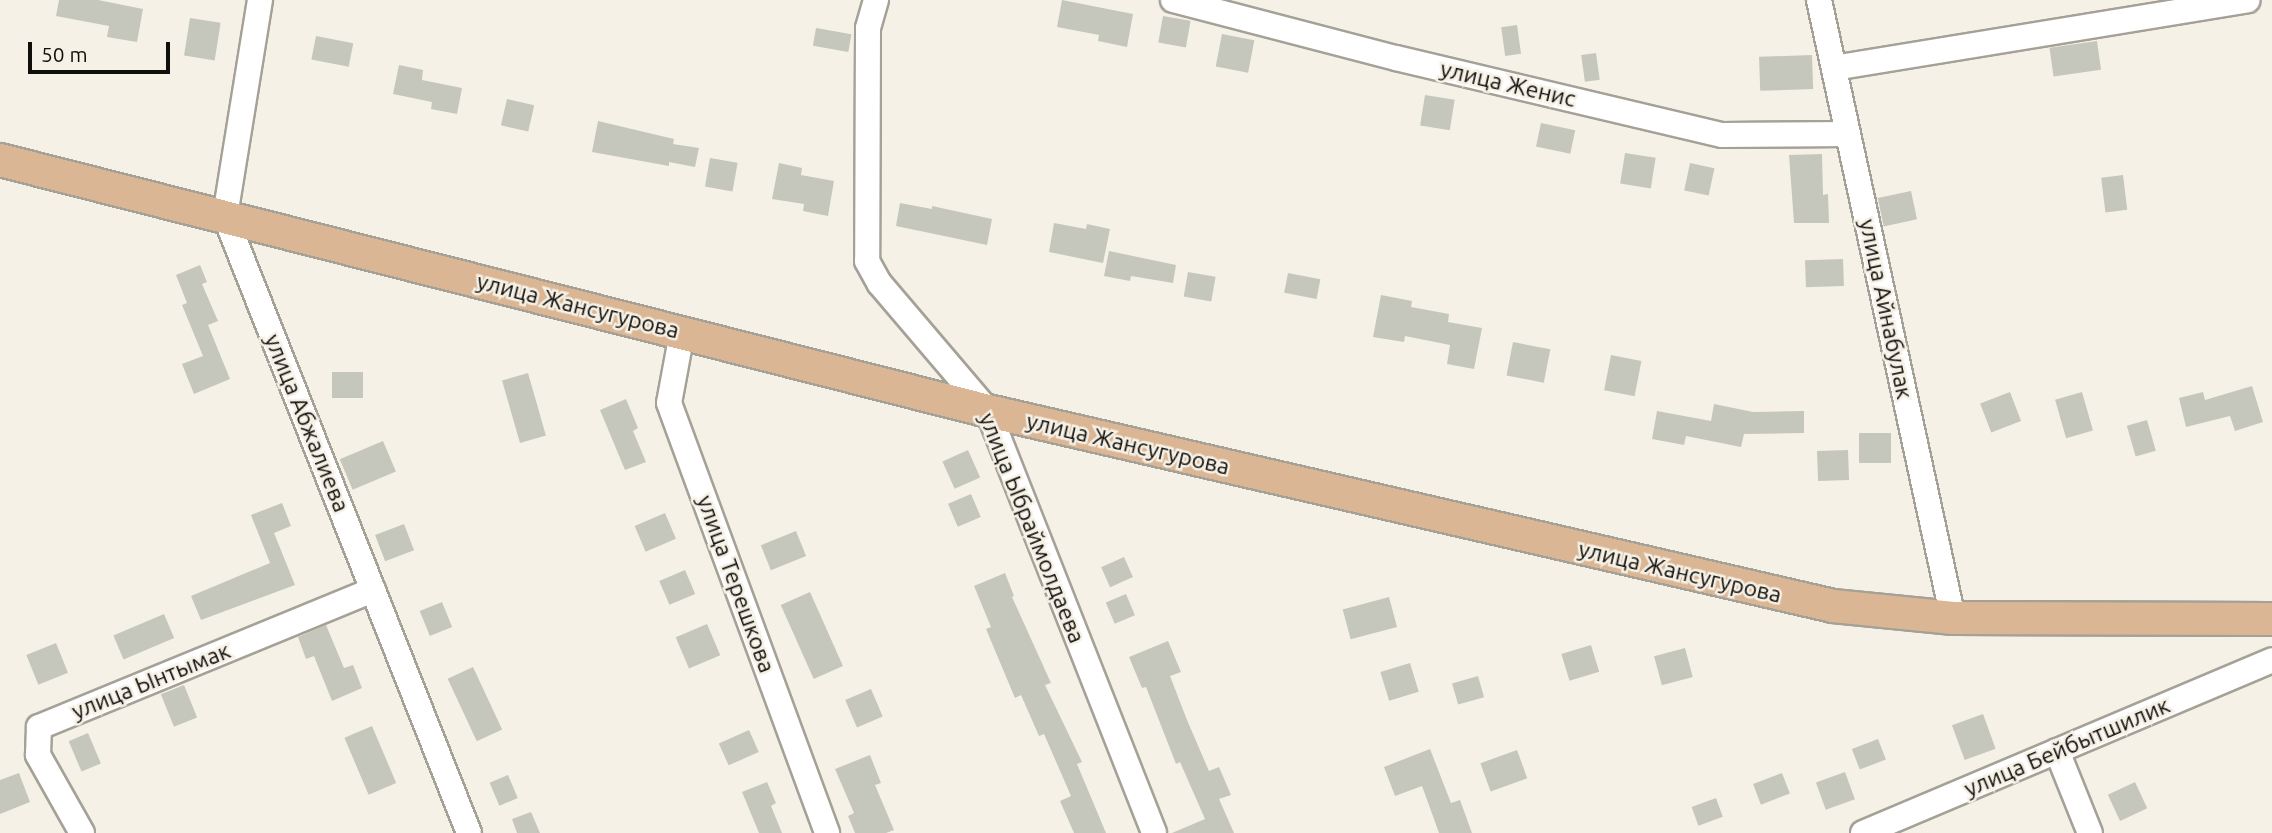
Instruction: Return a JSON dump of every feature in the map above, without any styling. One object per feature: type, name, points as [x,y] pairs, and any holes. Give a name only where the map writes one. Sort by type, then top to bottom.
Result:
[{"type":"main road","name":"улица Жансугурова","points":[[0,160],[988,411],[1833,606],[1953,618],[2272,619]]},
{"type":"street","points":[[225,216],[260,0]]},
{"type":"street","name":"улица Ыбраймолдаева","points":[[876,0],[868,28],[867,261],[880,284],[988,411],[1154,833]]},
{"type":"street","name":"улица Женис","points":[[1173,0],[1396,58],[1722,135],[1847,134]]},
{"type":"street","name":"улица Айнабулак","points":[[1819,0],[1953,618]]},
{"type":"street","points":[[1834,68],[2247,0]]},
{"type":"street","name":"улица Абжалиева","points":[[225,216],[469,833]]},
{"type":"street","name":"улица Терешкова","points":[[682,332],[669,402],[827,833]]},
{"type":"street","name":"улица Ынтымак","points":[[82,833],[38,755],[39,727],[373,590]]},
{"type":"street","name":"улица Бейбытшилик","points":[[1863,833],[2272,660]]},
{"type":"street","points":[[2057,751],[2090,833]]},
{"type":"building","points":[[59,0],[98,0],[143,9],[137,42],[107,37],[109,26],[56,16]]},
{"type":"building","points":[[1062,0],[1133,14],[1127,47],[1098,41],[1099,35],[1057,27]]},
{"type":"building","points":[[1163,16],[1191,21],[1186,47],[1158,43]]},
{"type":"building","points":[[190,18],[221,23],[215,60],[184,56]]},
{"type":"building","points":[[1517,25],[1521,54],[1505,56],[1501,27]]},
{"type":"building","points":[[816,28],[851,34],[848,52],[813,46]]},
{"type":"building","points":[[1222,34],[1254,40],[1248,73],[1216,66]]},
{"type":"building","points":[[316,36],[353,43],[349,67],[311,60]]},
{"type":"building","points":[[2097,41],[2101,70],[2054,76],[2049,48]]},
{"type":"building","points":[[1596,53],[1600,80],[1585,82],[1581,55]]},
{"type":"building","points":[[1812,55],[1813,89],[1760,91],[1759,57]]},
{"type":"building","points":[[399,65],[423,70],[422,80],[462,88],[457,114],[431,109],[432,102],[393,94]]},
{"type":"building","points":[[1425,95],[1455,100],[1450,130],[1420,126]]},
{"type":"building","points":[[507,99],[534,105],[528,132],[501,125]]},
{"type":"building","points":[[598,121],[674,139],[673,144],[699,148],[695,167],[669,162],[669,166],[592,152]]},
{"type":"building","points":[[1541,123],[1575,130],[1570,154],[1536,146]]},
{"type":"building","points":[[1625,153],[1656,158],[1651,188],[1620,184]]},
{"type":"building","points":[[1822,154],[1823,195],[1828,194],[1829,223],[1794,223],[1789,155]]},
{"type":"building","points":[[710,158],[738,163],[733,191],[705,187]]},
{"type":"building","points":[[779,163],[802,168],[801,175],[834,181],[828,216],[803,211],[804,204],[772,199]]},
{"type":"building","points":[[1690,163],[1714,168],[1709,196],[1684,190]]},
{"type":"building","points":[[2123,175],[2127,210],[2105,212],[2101,178]]},
{"type":"building","points":[[1911,191],[1917,219],[1884,226],[1878,198]]},
{"type":"building","points":[[900,203],[932,209],[932,206],[992,219],[987,245],[896,226]]},
{"type":"building","points":[[1054,223],[1086,229],[1087,224],[1110,229],[1103,263],[1049,252]]},
{"type":"building","points":[[1109,251],[1176,265],[1173,283],[1131,276],[1130,281],[1104,276]]},
{"type":"building","points":[[1843,259],[1844,286],[1806,287],[1805,260]]},
{"type":"building","points":[[200,265],[207,282],[202,284],[218,321],[208,325],[230,379],[194,394],[182,364],[203,356],[182,305],[187,303],[176,275]]},
{"type":"building","points":[[1188,272],[1216,277],[1211,301],[1184,297]]},
{"type":"building","points":[[1288,273],[1320,279],[1317,299],[1284,293]]},
{"type":"building","points":[[1381,295],[1412,301],[1411,307],[1449,314],[1448,322],[1482,328],[1474,369],[1447,364],[1450,345],[1405,336],[1404,342],[1373,337]]},
{"type":"building","points":[[1513,342],[1550,349],[1544,383],[1507,375]]},
{"type":"building","points":[[1611,355],[1641,361],[1635,396],[1604,390]]},
{"type":"building","points":[[332,372],[363,372],[363,398],[332,398]]},
{"type":"building","points":[[528,373],[546,435],[520,443],[502,380]]},
{"type":"building","points":[[2252,386],[2263,422],[2235,431],[2230,416],[2186,427],[2179,398],[2203,392],[2205,400]]},
{"type":"building","points":[[2010,392],[2021,421],[1991,432],[1980,403]]},
{"type":"building","points":[[2082,392],[2093,430],[2066,438],[2055,400]]},
{"type":"building","points":[[626,399],[638,428],[633,431],[646,462],[625,470],[600,410]]},
{"type":"building","points":[[1714,404],[1753,412],[1804,411],[1804,433],[1744,434],[1741,447],[1686,436],[1684,445],[1652,439],[1657,411],[1711,421]]},
{"type":"building","points":[[2147,420],[2156,451],[2136,457],[2127,426]]},
{"type":"building","points":[[1859,433],[1891,433],[1891,463],[1859,463]]},
{"type":"building","points":[[383,441],[396,471],[353,490],[340,459]]},
{"type":"building","points":[[968,450],[980,477],[955,489],[942,461]]},
{"type":"building","points":[[1848,450],[1849,480],[1818,481],[1817,451]]},
{"type":"building","points":[[971,494],[981,517],[958,527],[948,504]]},
{"type":"building","points":[[282,503],[291,526],[274,533],[295,585],[201,620],[191,596],[270,563],[251,515]]},
{"type":"building","points":[[665,513],[676,539],[646,552],[635,526]]},
{"type":"building","points":[[404,524],[414,550],[385,561],[375,535]]},
{"type":"building","points":[[796,531],[806,556],[771,570],[761,545]]},
{"type":"building","points":[[1124,557],[1133,577],[1110,587],[1101,567]]},
{"type":"building","points":[[685,570],[695,594],[669,605],[659,581]]},
{"type":"building","points":[[1005,573],[1014,596],[1012,597],[1051,683],[1045,685],[1082,762],[1077,764],[1106,833],[1074,833],[1060,801],[1071,796],[1044,734],[1039,736],[1021,695],[1015,698],[986,629],[991,627],[974,586]]},
{"type":"building","points":[[810,592],[843,666],[814,679],[781,605]]},
{"type":"building","points":[[1126,594],[1135,615],[1115,624],[1106,603]]},
{"type":"building","points":[[1389,597],[1397,627],[1351,639],[1343,609]]},
{"type":"building","points":[[442,602],[452,627],[430,636],[420,611]]},
{"type":"building","points":[[164,614],[174,638],[124,659],[113,635]]},
{"type":"building","points":[[707,624],[720,655],[689,669],[676,637]]},
{"type":"building","points":[[326,625],[344,668],[353,665],[362,688],[332,701],[314,656],[306,659],[298,637]]},
{"type":"building","points":[[1168,641],[1181,672],[1170,676],[1187,720],[1209,771],[1219,767],[1231,795],[1219,799],[1234,833],[1172,833],[1205,819],[1180,762],[1176,764],[1146,687],[1142,688],[1129,657]]},
{"type":"building","points":[[56,643],[68,673],[38,685],[26,655]]},
{"type":"building","points":[[1591,645],[1599,672],[1570,681],[1561,654]]},
{"type":"building","points":[[1685,648],[1693,677],[1662,685],[1654,656]]},
{"type":"building","points":[[1410,663],[1419,692],[1389,701],[1380,672]]},
{"type":"building","points":[[473,667],[502,730],[477,741],[448,679]]},
{"type":"building","points":[[1478,676],[1484,697],[1458,705],[1452,683]]},
{"type":"building","points":[[184,685],[197,717],[174,727],[161,694]]},
{"type":"building","points":[[871,689],[883,717],[857,728],[845,700]]},
{"type":"building","points":[[1983,714],[1996,749],[1965,760],[1952,725]]},
{"type":"building","points":[[372,726],[396,783],[369,795],[344,738]]},
{"type":"building","points":[[749,730],[759,752],[729,765],[719,743]]},
{"type":"building","points":[[88,733],[101,763],[82,772],[69,741]]},
{"type":"building","points":[[1878,739],[1886,760],[1860,770],[1852,749]]},
{"type":"building","points":[[1430,749],[1451,803],[1460,800],[1472,833],[1439,833],[1422,786],[1395,796],[1384,767]]},
{"type":"building","points":[[1517,750],[1527,778],[1491,792],[1480,763]]},
{"type":"building","points":[[870,755],[881,783],[875,785],[894,830],[886,833],[855,833],[848,816],[854,813],[835,769]]},
{"type":"building","points":[[1845,772],[1855,799],[1826,810],[1816,783]]},
{"type":"building","points":[[19,773],[30,802],[0,814],[0,780]]},
{"type":"building","points":[[1782,773],[1790,794],[1761,805],[1753,784]]},
{"type":"building","points":[[508,775],[518,798],[499,806],[490,783]]},
{"type":"building","points":[[767,782],[776,803],[771,806],[782,833],[759,833],[742,792]]},
{"type":"building","points":[[2135,782],[2147,808],[2120,821],[2108,795]]},
{"type":"building","points":[[1716,798],[1723,817],[1698,826],[1692,807]]},
{"type":"building","points":[[531,812],[540,833],[517,833],[512,819]]}]
